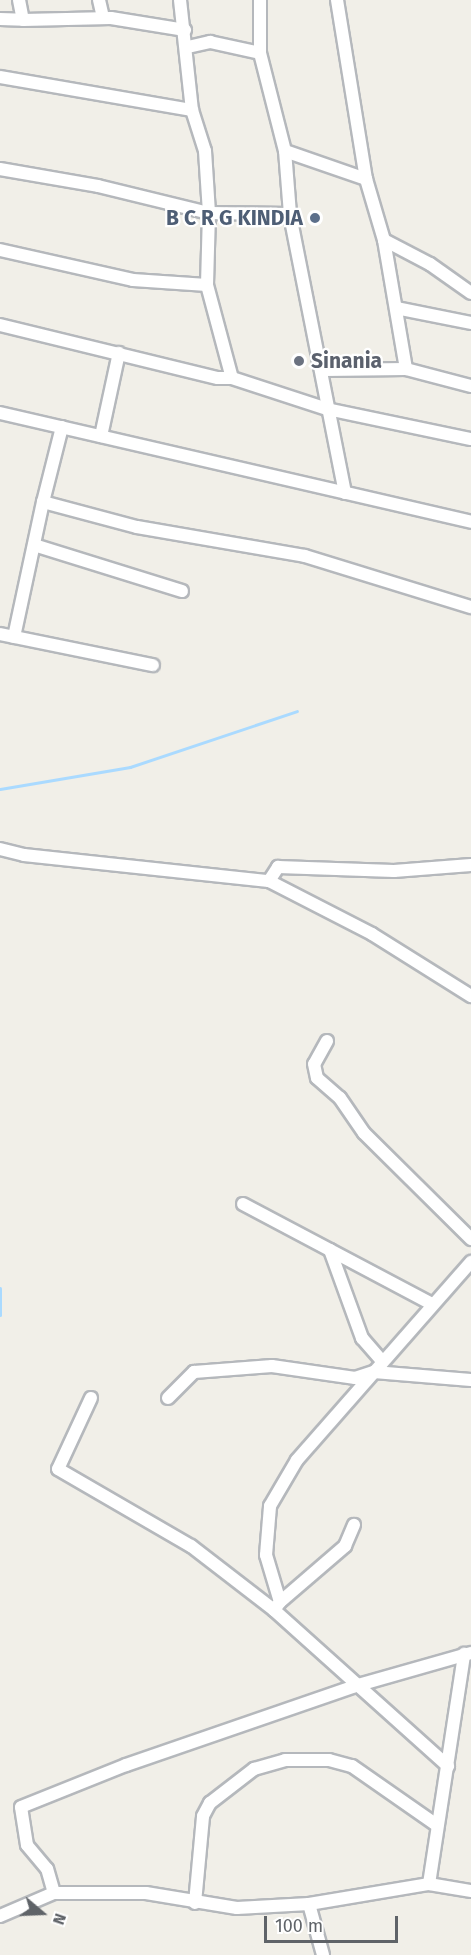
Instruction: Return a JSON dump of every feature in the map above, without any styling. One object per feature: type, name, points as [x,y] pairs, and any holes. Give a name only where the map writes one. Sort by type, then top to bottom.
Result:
[{"type":"street","points":[[19,0],[23,20]]},
{"type":"street","points":[[99,0],[103,18]]},
{"type":"street","points":[[180,0],[188,47],[192,110],[205,151],[209,213],[207,285],[232,378]]},
{"type":"street","points":[[260,0],[260,53],[285,151],[290,214],[324,370],[327,409],[345,492]]},
{"type":"street","points":[[337,0],[366,179],[384,240],[406,369]]},
{"type":"street","points":[[0,19],[103,18],[185,30]]},
{"type":"street","points":[[188,47],[210,42],[260,53]]},
{"type":"street","points":[[0,77],[192,110]]},
{"type":"street","points":[[285,151],[366,179]]},
{"type":"street","points":[[0,169],[98,186],[209,213],[290,214]]},
{"type":"street","points":[[384,240],[430,264],[471,292]]},
{"type":"street","points":[[0,250],[133,280],[207,285]]},
{"type":"street","points":[[396,308],[471,324]]},
{"type":"street","points":[[0,325],[218,378],[232,378],[327,409],[471,439]]},
{"type":"street","points":[[101,436],[119,353]]},
{"type":"street","points":[[324,370],[406,369],[471,386]]},
{"type":"street","points":[[0,413],[471,522]]},
{"type":"street","points":[[14,637],[62,427]]},
{"type":"street","points":[[44,502],[137,527],[305,555],[471,606]]},
{"type":"street","points":[[34,545],[182,591]]},
{"type":"street","points":[[0,634],[153,665]]},
{"type":"street","points":[[0,849],[24,855],[269,881],[372,934],[471,996]]},
{"type":"street","points":[[269,881],[278,867],[394,871],[471,865]]},
{"type":"street","points":[[327,1041],[314,1064],[317,1078],[340,1098],[364,1133],[471,1239]]},
{"type":"street","points":[[243,1204],[432,1304]]},
{"type":"street","points":[[330,1250],[363,1338],[382,1361]]},
{"type":"street","points":[[277,1606],[266,1555],[270,1506],[297,1460],[471,1262]]},
{"type":"street","points":[[168,1398],[194,1372],[272,1366],[355,1378],[374,1372],[471,1380]]},
{"type":"street","points":[[91,1398],[58,1468],[191,1546],[277,1606],[355,1686],[448,1766]]},
{"type":"street","points":[[277,1606],[345,1545],[354,1525]]},
{"type":"street","points":[[54,1893],[47,1869],[27,1845],[21,1807],[126,1765],[355,1686],[468,1653],[435,1824],[429,1884]]},
{"type":"street","points":[[195,1903],[203,1816],[210,1803],[254,1769],[285,1760],[329,1760],[352,1766],[435,1824]]},
{"type":"street","points":[[0,1916],[54,1893],[146,1893],[195,1903],[237,1908],[309,1904],[429,1884],[471,1891]]},
{"type":"street","points":[[309,1904],[323,1955]]},
{"type":"waterway","points":[[0,789],[130,767],[297,711]]},
{"type":"waterway","points":[[0,1288],[0,1315]]},
{"type":"place","name":"B C R G KINDIA","points":[[315,218]]},
{"type":"place","name":"Sinania","points":[[299,361]]}]
